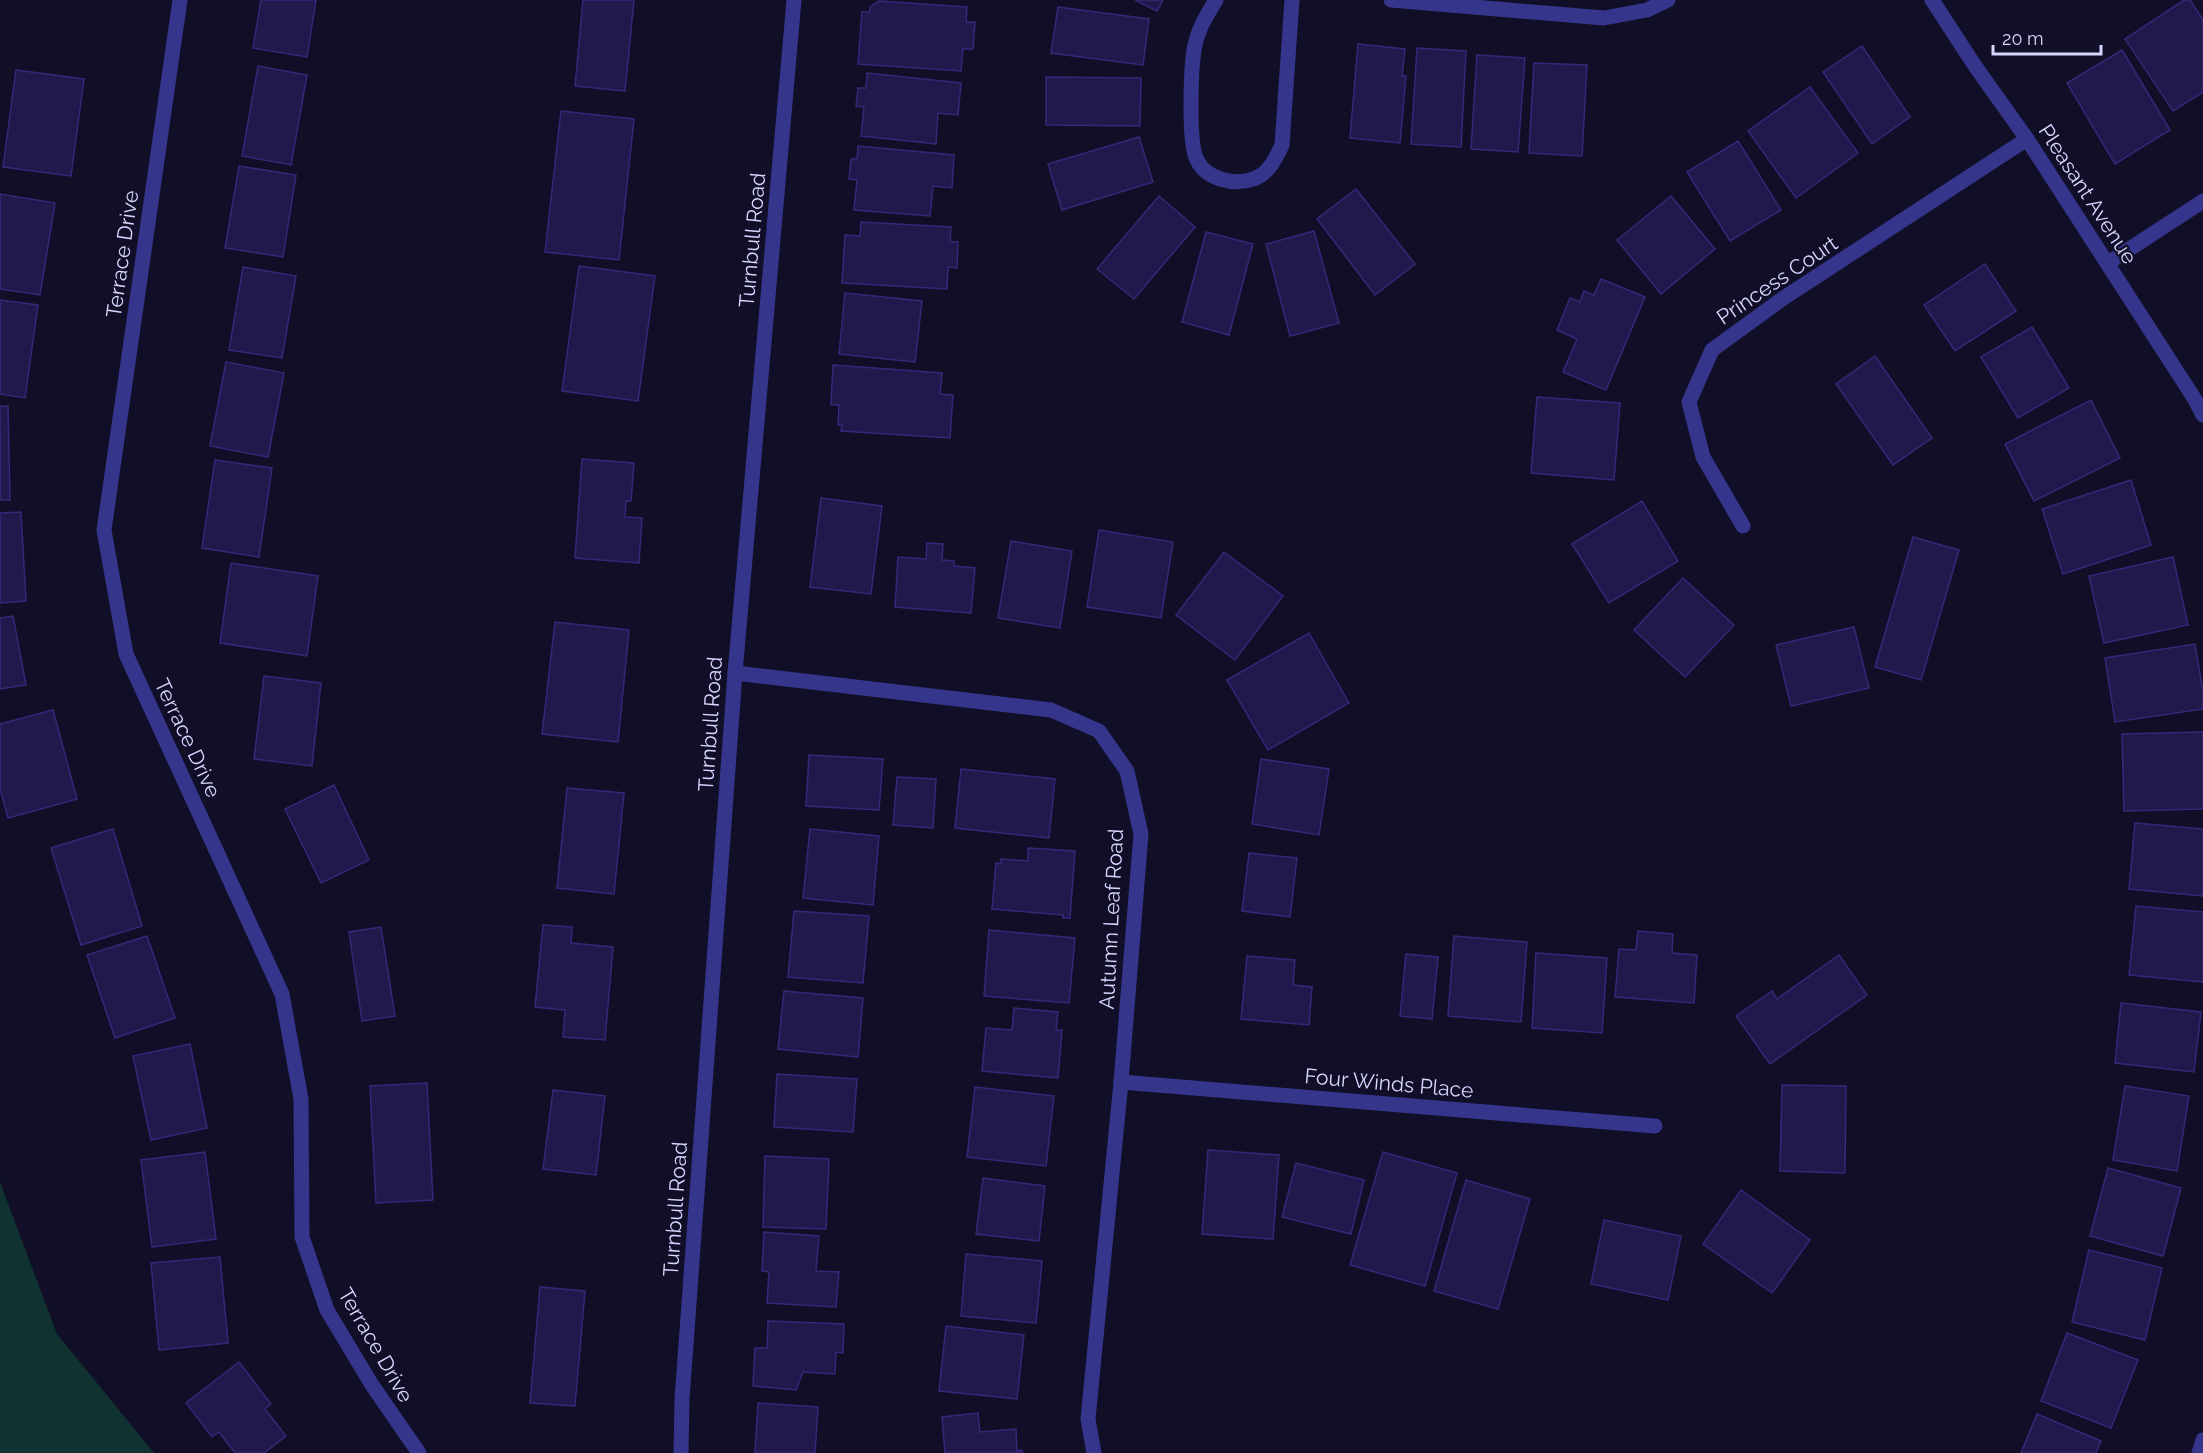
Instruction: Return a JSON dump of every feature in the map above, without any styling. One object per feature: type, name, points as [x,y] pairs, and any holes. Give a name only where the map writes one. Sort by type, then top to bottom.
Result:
[{"type":"street","name":"Terrace Drive","points":[[180,0],[104,530],[126,654],[282,994],[301,1099],[302,1237],[323,1299],[327,1310],[372,1385],[419,1453]]},
{"type":"street","name":"Turnbull Road","points":[[681,1453],[683,1387],[735,673],[794,0]]},
{"type":"street","points":[[1216,0],[1203,21],[1194,51],[1190,135],[1196,160],[1209,175],[1233,181],[1254,179],[1273,164],[1282,145],[1292,0]]},
{"type":"street","points":[[1391,0],[1604,18],[1647,10],[1668,0]]},
{"type":"street","name":"Pleasant Avenue","points":[[1932,0],[2027,139],[2203,415]]},
{"type":"street","name":"Princess Court","points":[[1743,526],[1703,457],[1689,402],[1712,350],[1782,299],[2027,139]]},
{"type":"street","points":[[2108,264],[2203,201]]},
{"type":"street","name":"Autumn Leaf Road","points":[[735,673],[1051,710],[1099,731],[1127,771],[1141,834],[1088,1419],[1094,1453]]},
{"type":"street","name":"Four Winds Place","points":[[1120,1082],[1655,1126]]},
{"type":"street","points":[[2199,1453],[2203,1440]]},
{"type":"green space","points":[[0,1182],[57,1334],[154,1453],[0,1453]]},
{"type":"building","points":[[261,0],[316,0],[307,57],[253,48]]},
{"type":"building","points":[[583,0],[634,0],[625,91],[575,86]]},
{"type":"building","points":[[1135,0],[1163,0],[1157,11]]},
{"type":"building","points":[[2184,0],[2190,0],[2203,20],[2203,92],[2173,111],[2125,39]]},
{"type":"building","points":[[879,1],[967,7],[966,22],[975,22],[973,49],[963,49],[961,71],[858,64],[862,12],[870,12],[870,7]]},
{"type":"building","points":[[1058,7],[1149,19],[1143,65],[1051,53]]},
{"type":"building","points":[[1358,44],[1405,49],[1402,76],[1406,76],[1400,143],[1350,138]]},
{"type":"building","points":[[1862,46],[1910,117],[1872,144],[1823,72]]},
{"type":"building","points":[[1417,48],[1466,51],[1461,147],[1411,144]]},
{"type":"building","points":[[2122,50],[2170,130],[2115,164],[2067,83]]},
{"type":"building","points":[[1477,55],[1525,58],[1518,152],[1471,149]]},
{"type":"building","points":[[1534,63],[1587,65],[1582,156],[1529,153]]},
{"type":"building","points":[[258,66],[307,75],[291,165],[242,156]]},
{"type":"building","points":[[16,70],[84,79],[71,176],[3,167]]},
{"type":"building","points":[[867,73],[961,83],[958,115],[938,113],[936,144],[861,136],[864,107],[856,106],[858,88],[866,88]]},
{"type":"building","points":[[1046,77],[1141,78],[1140,126],[1046,125]]},
{"type":"building","points":[[1810,87],[1858,153],[1796,198],[1748,131]]},
{"type":"building","points":[[561,111],[634,119],[619,260],[545,252]]},
{"type":"building","points":[[1139,137],[1153,182],[1062,210],[1048,164]]},
{"type":"building","points":[[1738,141],[1781,210],[1730,241],[1687,172]]},
{"type":"building","points":[[858,146],[954,155],[952,188],[933,186],[930,216],[854,210],[857,180],[849,179],[851,159],[857,159]]},
{"type":"building","points":[[239,166],[296,175],[283,257],[225,248]]},
{"type":"building","points":[[1356,189],[1415,264],[1375,295],[1317,219]]},
{"type":"building","points":[[0,194],[55,203],[40,295],[0,289]]},
{"type":"building","points":[[1159,196],[1195,227],[1134,299],[1097,269]]},
{"type":"building","points":[[1671,196],[1715,249],[1661,294],[1617,240]]},
{"type":"building","points":[[861,222],[951,227],[950,242],[958,242],[957,268],[948,267],[947,289],[842,283],[845,235],[860,236]]},
{"type":"building","points":[[1314,231],[1339,323],[1290,336],[1266,244]]},
{"type":"building","points":[[1206,232],[1253,244],[1229,335],[1182,322]]},
{"type":"building","points":[[1985,264],[2016,311],[1955,351],[1924,305]]},
{"type":"building","points":[[579,266],[655,276],[638,401],[562,391]]},
{"type":"building","points":[[243,267],[296,276],[282,358],[229,350]]},
{"type":"building","points":[[1601,279],[1645,297],[1606,390],[1563,372],[1577,339],[1557,330],[1570,298],[1580,302],[1584,291],[1594,295]]},
{"type":"building","points":[[845,293],[922,301],[915,362],[839,354]]},
{"type":"building","points":[[0,300],[38,305],[25,398],[0,394]]},
{"type":"building","points":[[2032,327],[2069,388],[2018,418],[1981,357]]},
{"type":"building","points":[[1875,356],[1932,438],[1893,465],[1836,384]]},
{"type":"building","points":[[226,362],[284,373],[268,457],[210,446]]},
{"type":"building","points":[[833,365],[942,373],[940,394],[953,395],[950,438],[841,431],[842,425],[838,425],[839,405],[831,405]]},
{"type":"building","points":[[1537,397],[1620,403],[1614,480],[1531,473]]},
{"type":"building","points":[[2091,400],[2120,458],[2034,501],[2005,444]]},
{"type":"building","points":[[0,406],[8,406],[10,500],[0,500]]},
{"type":"building","points":[[582,459],[634,463],[631,501],[626,501],[625,517],[642,518],[639,563],[575,558]]},
{"type":"building","points":[[215,460],[272,468],[259,557],[202,548]]},
{"type":"building","points":[[2131,480],[2151,545],[2063,574],[2042,509]]},
{"type":"building","points":[[821,498],[882,506],[871,594],[810,587]]},
{"type":"building","points":[[1642,501],[1678,561],[1609,603],[1572,544]]},
{"type":"building","points":[[21,512],[26,601],[0,603],[0,513]]},
{"type":"building","points":[[1099,530],[1173,542],[1161,618],[1087,607]]},
{"type":"building","points":[[1913,537],[1959,550],[1921,680],[1875,667]]},
{"type":"building","points":[[1011,541],[1072,551],[1060,628],[998,618]]},
{"type":"building","points":[[927,543],[943,544],[942,560],[954,561],[954,566],[975,568],[971,613],[895,607],[898,557],[926,559]]},
{"type":"building","points":[[1224,552],[1283,596],[1235,660],[1176,615]]},
{"type":"building","points":[[2173,557],[2188,625],[2104,643],[2089,576]]},
{"type":"building","points":[[231,563],[318,576],[307,656],[220,643]]},
{"type":"building","points":[[1683,578],[1734,625],[1685,677],[1634,630]]},
{"type":"building","points":[[13,616],[26,685],[0,689],[0,618]]},
{"type":"building","points":[[555,622],[629,630],[618,742],[542,734]]},
{"type":"building","points":[[1854,627],[1869,688],[1791,706],[1776,645]]},
{"type":"building","points":[[1309,633],[1349,703],[1268,750],[1227,680]]},
{"type":"building","points":[[2195,644],[2203,692],[2203,709],[2115,722],[2105,658]]},
{"type":"building","points":[[264,676],[321,683],[312,766],[254,759]]},
{"type":"building","points":[[53,710],[77,799],[8,818],[0,789],[0,724]]},
{"type":"building","points":[[2203,732],[2203,809],[2124,811],[2122,734]]},
{"type":"building","points":[[809,755],[883,759],[879,810],[806,806]]},
{"type":"building","points":[[1261,759],[1329,769],[1319,835],[1252,824]]},
{"type":"building","points":[[961,769],[1055,779],[1049,838],[955,828]]},
{"type":"building","points":[[897,777],[936,779],[933,828],[893,825]]},
{"type":"building","points":[[334,785],[369,860],[321,883],[285,809]]},
{"type":"building","points":[[567,788],[624,793],[614,894],[557,888]]},
{"type":"building","points":[[2135,823],[2203,829],[2203,896],[2129,889]]},
{"type":"building","points":[[113,829],[142,926],[81,945],[51,848]]},
{"type":"building","points":[[810,829],[879,836],[873,905],[803,898]]},
{"type":"building","points":[[1028,848],[1075,851],[1070,918],[1063,918],[1063,915],[992,909],[996,863],[1001,864],[1001,859],[1028,861]]},
{"type":"building","points":[[1249,853],[1297,858],[1290,917],[1242,911]]},
{"type":"building","points":[[2136,906],[2203,912],[2203,982],[2129,975]]},
{"type":"building","points":[[794,911],[869,916],[863,983],[788,977]]},
{"type":"building","points":[[543,925],[572,927],[571,943],[613,947],[605,1040],[563,1037],[565,1010],[535,1007]]},
{"type":"building","points":[[381,927],[395,1016],[362,1021],[349,932]]},
{"type":"building","points":[[989,930],[1075,938],[1069,1003],[984,996]]},
{"type":"building","points":[[1638,931],[1673,934],[1672,953],[1697,955],[1694,1003],[1615,997],[1619,949],[1636,950]]},
{"type":"building","points":[[147,936],[175,1018],[115,1038],[87,955]]},
{"type":"building","points":[[1454,936],[1527,942],[1521,1022],[1448,1016]]},
{"type":"building","points":[[1536,953],[1607,958],[1602,1033],[1532,1028]]},
{"type":"building","points":[[1406,954],[1438,957],[1432,1019],[1400,1016]]},
{"type":"building","points":[[1839,955],[1867,995],[1770,1064],[1736,1016],[1772,991],[1777,999]]},
{"type":"building","points":[[1247,956],[1295,960],[1293,985],[1312,987],[1309,1025],[1241,1019]]},
{"type":"building","points":[[784,991],[863,998],[858,1057],[778,1049]]},
{"type":"building","points":[[2121,1003],[2201,1012],[2194,1072],[2115,1063]]},
{"type":"building","points":[[1014,1008],[1058,1012],[1056,1030],[1062,1030],[1058,1078],[982,1071],[986,1028],[1012,1030]]},
{"type":"building","points":[[190,1044],[207,1128],[151,1140],[133,1056]]},
{"type":"building","points":[[777,1074],[857,1079],[853,1132],[774,1127]]},
{"type":"building","points":[[427,1083],[433,1200],[376,1203],[370,1086]]},
{"type":"building","points":[[1782,1085],[1846,1086],[1845,1173],[1780,1171]]},
{"type":"building","points":[[2125,1086],[2189,1096],[2177,1171],[2113,1160]]},
{"type":"building","points":[[975,1087],[1054,1096],[1046,1166],[967,1157]]},
{"type":"building","points":[[553,1090],[605,1096],[596,1175],[543,1169]]},
{"type":"building","points":[[1208,1150],[1279,1155],[1273,1239],[1202,1234]]},
{"type":"building","points":[[205,1152],[216,1239],[152,1247],[141,1160]]},
{"type":"building","points":[[1383,1152],[1457,1173],[1425,1286],[1350,1265]]},
{"type":"building","points":[[765,1156],[829,1159],[826,1229],[763,1227]]},
{"type":"building","points":[[1296,1163],[1364,1180],[1351,1234],[1282,1217]]},
{"type":"building","points":[[2108,1168],[2181,1188],[2163,1256],[2090,1236]]},
{"type":"building","points":[[983,1178],[1045,1186],[1039,1241],[976,1234]]},
{"type":"building","points":[[1466,1180],[1530,1199],[1498,1309],[1434,1291]]},
{"type":"building","points":[[1741,1190],[1810,1240],[1772,1293],[1703,1244]]},
{"type":"building","points":[[1604,1220],[1681,1236],[1668,1300],[1591,1284]]},
{"type":"building","points":[[764,1232],[819,1236],[816,1271],[839,1272],[836,1307],[767,1303],[769,1272],[762,1271]]},
{"type":"building","points":[[2089,1250],[2162,1268],[2145,1340],[2072,1322]]},
{"type":"building","points":[[966,1254],[1042,1261],[1036,1323],[961,1316]]},
{"type":"building","points":[[220,1257],[228,1343],[159,1350],[151,1263]]},
{"type":"building","points":[[540,1287],[585,1291],[575,1406],[530,1403]]},
{"type":"building","points":[[768,1321],[844,1324],[843,1353],[836,1352],[835,1374],[803,1372],[796,1390],[753,1386],[755,1348],[767,1348]]},
{"type":"building","points":[[946,1326],[1024,1335],[1017,1399],[939,1391]]},
{"type":"building","points":[[2067,1333],[2138,1360],[2111,1428],[2041,1401]]},
{"type":"building","points":[[239,1362],[271,1404],[265,1409],[286,1436],[264,1453],[235,1453],[219,1432],[212,1437],[186,1403]]},
{"type":"building","points":[[758,1403],[818,1407],[815,1453],[755,1453]]},
{"type":"building","points":[[978,1413],[980,1432],[1016,1429],[1017,1451],[1022,1450],[1023,1453],[945,1453],[942,1417]]},
{"type":"building","points":[[2037,1414],[2101,1441],[2096,1453],[2021,1453]]}]
